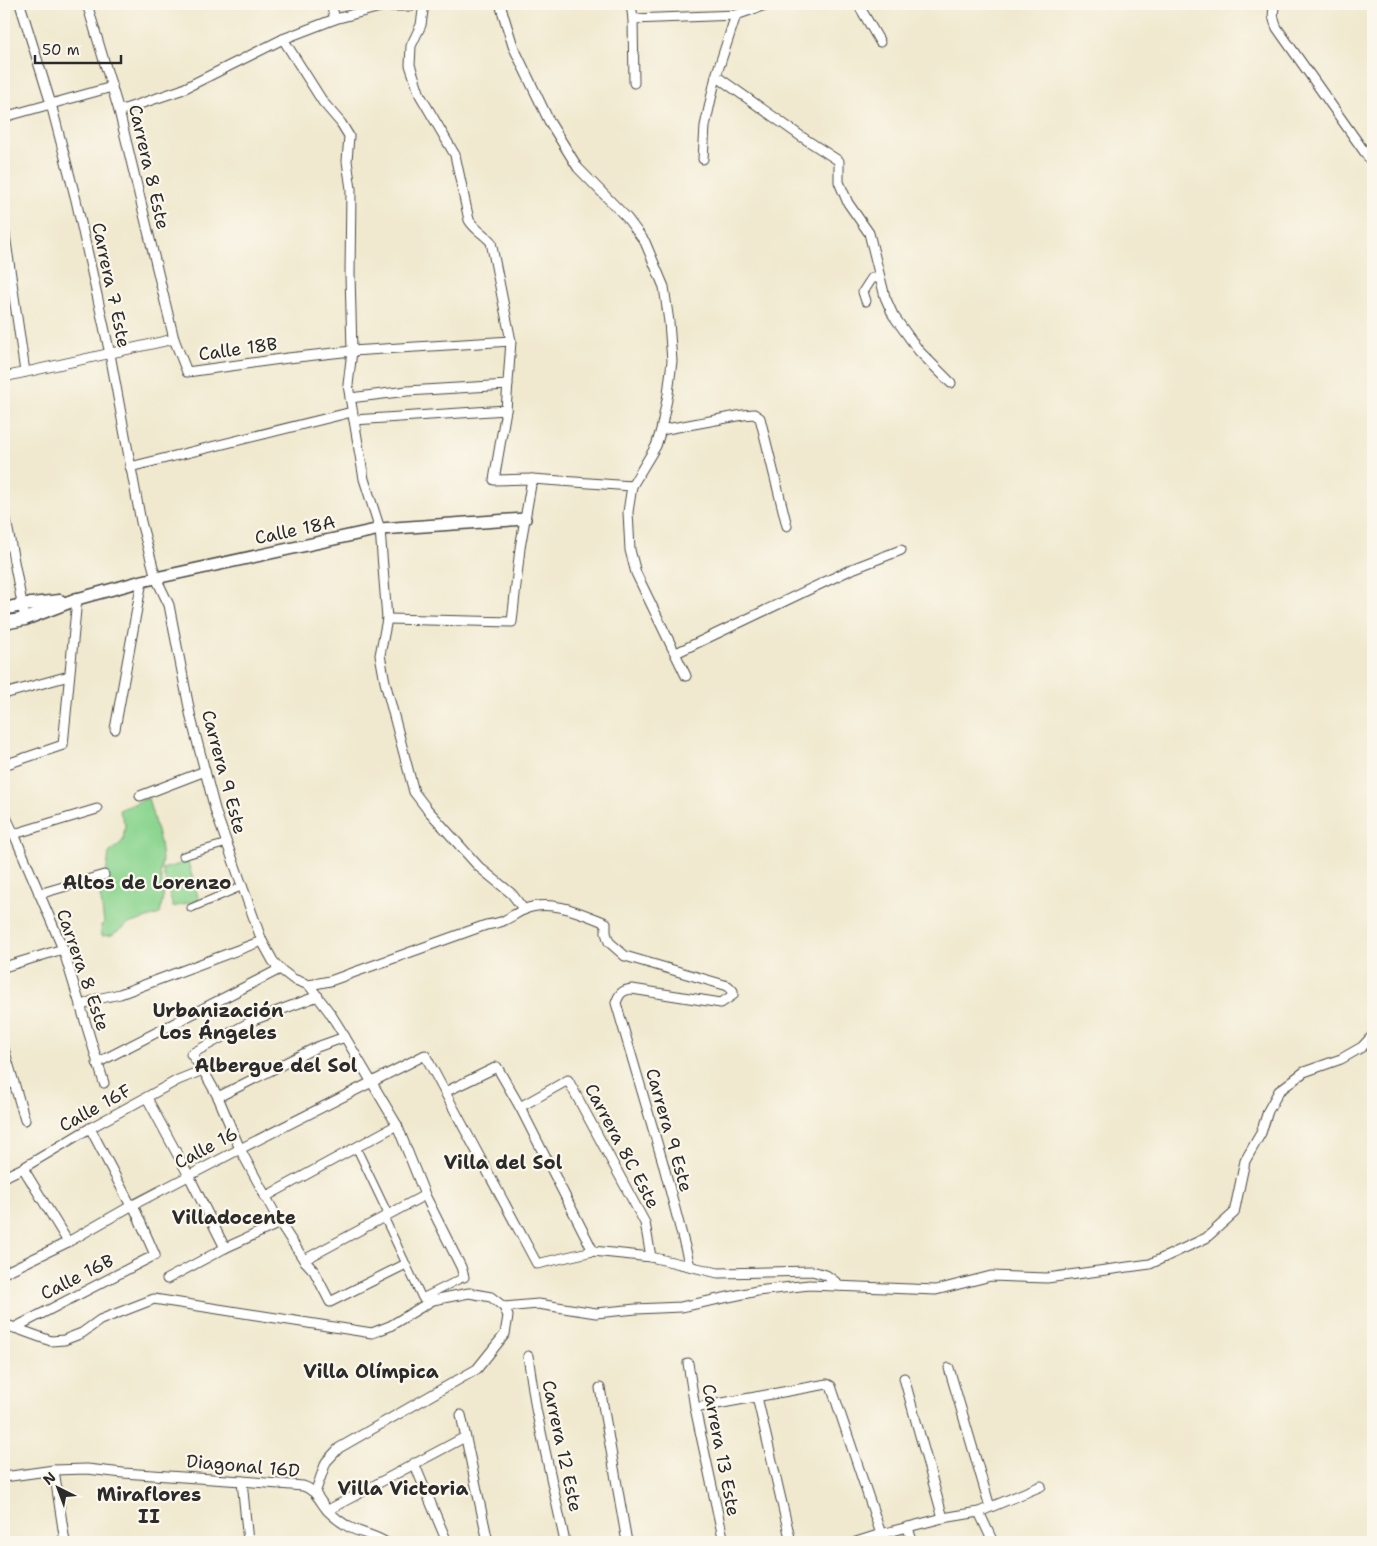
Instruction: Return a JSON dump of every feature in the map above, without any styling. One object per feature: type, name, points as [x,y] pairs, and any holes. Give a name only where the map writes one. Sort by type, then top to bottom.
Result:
[{"type":"main road","name":"Calle 18A","points":[[4,609],[22,605],[77,599]]},
{"type":"main road","name":"Calle 18A","points":[[4,623],[25,619],[77,599]]},
{"type":"street","name":"Carrera 7 Este","points":[[20,4],[51,104],[76,200],[110,354],[141,522],[156,578]]},
{"type":"street","name":"Carrera 8 Este","points":[[87,4],[119,111],[174,339]]},
{"type":"street","points":[[331,4],[335,19]]},
{"type":"street","points":[[119,111],[181,90],[283,39],[335,19],[384,6],[412,4]]},
{"type":"street","points":[[424,4],[421,25],[411,46],[410,65],[420,95],[455,155],[469,220],[491,242],[511,341],[506,410],[494,480],[532,479],[632,486]]},
{"type":"street","points":[[500,4],[513,46],[549,121],[578,168],[627,218],[645,242],[664,287],[672,361],[668,394],[656,446],[632,486],[628,512],[630,550],[636,573],[686,676]]},
{"type":"street","points":[[631,4],[634,83]]},
{"type":"street","points":[[632,20],[736,15],[768,4]]},
{"type":"street","points":[[858,4],[880,42]]},
{"type":"street","points":[[1275,4],[1273,19],[1277,28],[1373,164]]},
{"type":"street","points":[[703,159],[705,126],[716,76],[736,15]]},
{"type":"street","points":[[283,39],[323,102],[342,123],[349,136],[347,161],[351,189],[350,274],[352,351],[348,385],[364,479],[380,529],[387,619],[380,655],[385,682],[414,792],[479,867],[512,894],[524,910],[504,921],[486,925],[330,981],[309,985]]},
{"type":"street","points":[[716,76],[839,161],[839,182],[848,203],[869,233],[885,297],[893,315],[919,351],[951,383]]},
{"type":"street","points":[[4,117],[112,87]]},
{"type":"street","points":[[4,228],[26,372]]},
{"type":"street","points":[[866,301],[862,292],[865,287],[872,278],[880,278]]},
{"type":"street","name":"Calle 18B","points":[[4,377],[174,339],[187,372],[352,351]]},
{"type":"street","points":[[352,351],[511,341]]},
{"type":"street","points":[[350,398],[407,391],[508,385]]},
{"type":"street","points":[[130,467],[353,416],[506,410]]},
{"type":"street","points":[[661,430],[743,415],[754,414],[760,418],[787,526]]},
{"type":"street","points":[[387,619],[512,622],[532,479]]},
{"type":"street","points":[[4,509],[25,619]]},
{"type":"street","name":"Calle 18A","points":[[77,599],[142,581],[380,529],[525,519]]},
{"type":"street","points":[[676,653],[852,569],[901,550]]},
{"type":"street","name":"Carrera 9 Este","points":[[156,578],[169,605],[191,718],[216,813],[262,941],[273,961],[280,969]]},
{"type":"street","points":[[116,729],[142,581]]},
{"type":"street","points":[[4,765],[63,745],[77,599]]},
{"type":"street","points":[[4,694],[69,676]]},
{"type":"street","points":[[140,796],[205,772]]},
{"type":"street","points":[[14,834],[98,809]]},
{"type":"street","name":"Carrera 8 Este","points":[[4,814],[62,949],[104,1083]]},
{"type":"street","points":[[183,856],[227,843]]},
{"type":"street","points":[[39,894],[104,875]]},
{"type":"street","points":[[191,908],[242,886]]},
{"type":"street","name":"Carrera 9 Este","points":[[524,910],[552,906],[574,910],[606,923],[606,933],[609,942],[625,956],[728,986],[733,991],[733,995],[721,1003],[632,988],[624,990],[618,995],[616,1003],[664,1163],[690,1266]]},
{"type":"street","points":[[80,1006],[120,994],[262,941]]},
{"type":"street","points":[[4,967],[62,949]]},
{"type":"street","points":[[97,1063],[280,969],[293,979],[309,985],[345,1037],[396,1125],[425,1195],[461,1267],[464,1277],[422,1298],[356,1147]]},
{"type":"street","points":[[318,996],[256,1019],[191,1054],[203,1070],[218,1097],[240,1148],[265,1197],[304,1260],[314,1271],[330,1302],[404,1265]]},
{"type":"street","points":[[4,1324],[51,1342],[64,1340],[82,1333],[100,1320],[154,1299],[372,1333],[390,1326],[433,1300],[469,1293],[490,1297],[504,1307],[538,1304],[596,1313],[681,1307],[758,1291],[809,1285],[936,1290],[991,1276],[1047,1278],[1150,1264],[1206,1238],[1234,1213],[1245,1160],[1261,1133],[1268,1112],[1279,1091],[1304,1072],[1341,1059],[1362,1047],[1373,1036]]},
{"type":"street","points":[[218,1097],[317,1047],[345,1037]]},
{"type":"street","points":[[4,1049],[26,1120]]},
{"type":"street","name":"Calle 16","points":[[4,1273],[68,1242],[132,1205],[240,1148],[425,1055],[445,1092]]},
{"type":"street","points":[[592,1250],[520,1107],[497,1067],[445,1092],[537,1264],[592,1250],[651,1257],[718,1273],[812,1271],[826,1275],[841,1286]]},
{"type":"street","name":"Calle 16F","points":[[4,1177],[178,1080],[203,1070]]},
{"type":"street","name":"Carrera 8C Este","points":[[520,1107],[568,1080],[645,1223],[651,1257]]},
{"type":"street","points":[[147,1098],[225,1248]]},
{"type":"street","points":[[265,1197],[396,1125]]},
{"type":"street","points":[[90,1128],[132,1205]]},
{"type":"street","points":[[22,1168],[68,1242]]},
{"type":"street","points":[[304,1260],[425,1195]]},
{"type":"street","name":"Calle 16B","points":[[14,1328],[155,1255],[132,1205]]},
{"type":"street","points":[[167,1279],[225,1248],[280,1223]]},
{"type":"street","name":"Diagonal 16D","points":[[4,1477],[54,1470],[87,1469],[303,1486],[315,1492],[326,1462],[339,1448],[477,1369],[505,1334],[508,1316],[504,1307]]},
{"type":"street","name":"Carrera 12 Este","points":[[528,1356],[536,1408],[565,1542]]},
{"type":"street","name":"Carrera 13 Este","points":[[688,1363],[695,1408],[724,1542]]},
{"type":"street","points":[[949,1368],[990,1507]]},
{"type":"street","points":[[904,1378],[943,1518]]},
{"type":"street","points":[[695,1408],[827,1384],[831,1386],[881,1534]]},
{"type":"street","points":[[600,1388],[627,1542]]},
{"type":"street","points":[[756,1398],[791,1542]]},
{"type":"street","points":[[460,1415],[488,1542]]},
{"type":"street","points":[[328,1510],[465,1437]]},
{"type":"street","points":[[414,1463],[446,1542]]},
{"type":"street","points":[[54,1470],[65,1542]]},
{"type":"street","points":[[242,1480],[248,1542]]},
{"type":"street","points":[[856,1542],[943,1518],[978,1512],[1041,1486]]},
{"type":"street","points":[[315,1492],[328,1510],[349,1527],[375,1536],[384,1542],[394,1542]]},
{"type":"street","points":[[978,1512],[993,1542]]},
{"type":"street","points":[[908,1528],[912,1542]]},
{"type":"green space","points":[[148,798],[160,842],[162,860],[160,874],[164,892],[160,914],[128,924],[112,935],[102,936],[101,925],[104,924],[97,886],[105,881],[109,853],[123,841],[125,824],[119,810]]},
{"type":"green space","points":[[188,862],[199,900],[173,907],[162,869]]},
{"type":"district","name":"Altos de Lorenzo","points":[[147,882]]},
{"type":"district","name":"Urbanización Los Ángeles","points":[[218,1021]]},
{"type":"district","name":"Albergue del Sol","points":[[276,1065]]},
{"type":"district","name":"Villa del Sol","points":[[503,1162]]},
{"type":"district","name":"Villadocente","points":[[234,1217]]},
{"type":"district","name":"Villa Olímpica","points":[[371,1371]]},
{"type":"district","name":"Villa Victoria","points":[[403,1488]]},
{"type":"district","name":"Miraflores II","points":[[149,1505]]}]
